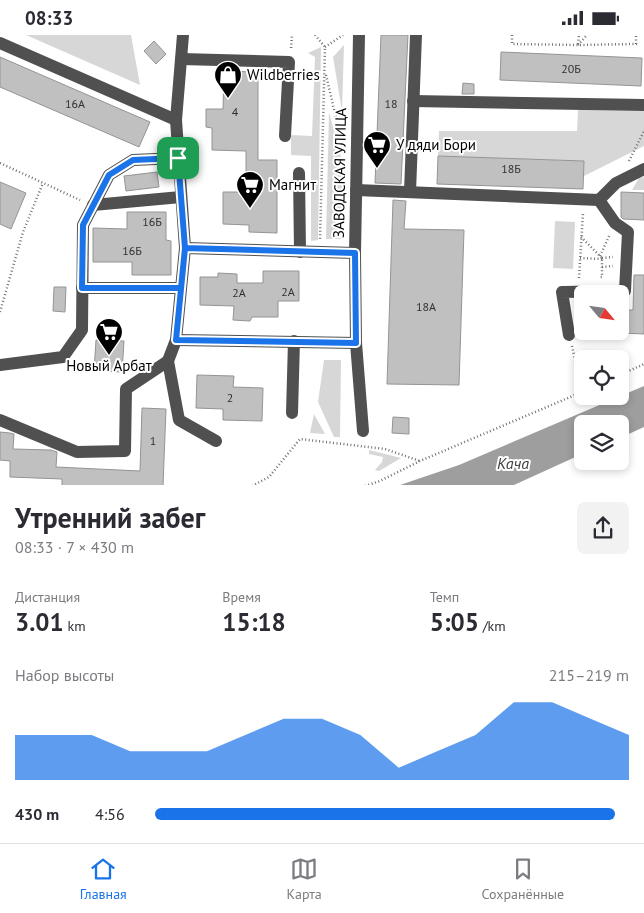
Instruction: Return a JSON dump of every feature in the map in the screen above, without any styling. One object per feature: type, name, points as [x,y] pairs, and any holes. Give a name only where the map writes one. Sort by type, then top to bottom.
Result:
[{"type":"street","points":[[183,35],[176,120],[185,248],[176,340],[168,361],[179,420],[216,441]]},
{"type":"street","name":"ЗАВОДСКАЯ УЛИЦА","points":[[359,35],[355,253],[356,343],[363,431]]},
{"type":"street","points":[[410,192],[416,35]]},
{"type":"street","points":[[0,43],[176,120]]},
{"type":"street","points":[[181,59],[289,62],[285,136]]},
{"type":"street","points":[[413,101],[644,105]]},
{"type":"street","points":[[0,365],[63,357],[82,330],[83,225],[109,175],[133,160],[178,158]]},
{"type":"street","points":[[356,190],[599,200],[616,183],[644,169]]},
{"type":"street","points":[[299,173],[300,252]]},
{"type":"street","points":[[93,205],[181,197]]},
{"type":"street","points":[[569,335],[562,292],[626,291],[628,232],[615,223],[599,200]]},
{"type":"street","points":[[185,248],[355,253]]},
{"type":"street","points":[[82,288],[181,288]]},
{"type":"street","points":[[176,340],[356,343]]},
{"type":"street","points":[[292,413],[294,341]]},
{"type":"street","points":[[0,420],[77,452],[125,451],[126,389],[168,361]]},
{"type":"path","points":[[315,35],[325,47],[320,253]]},
{"type":"path","points":[[325,47],[343,35]]},
{"type":"path","points":[[512,35],[512,44],[578,45],[636,44],[636,35]]},
{"type":"path","points":[[578,45],[579,35]]},
{"type":"path","points":[[578,45],[587,35]]},
{"type":"path","points":[[324,71],[343,146]]},
{"type":"path","points":[[616,183],[644,131]]},
{"type":"path","points":[[0,163],[93,205]]},
{"type":"path","points":[[0,312],[23,232],[43,183]]},
{"type":"path","points":[[584,199],[579,278],[587,278]]},
{"type":"path","points":[[600,256],[615,223]]},
{"type":"path","points":[[581,237],[602,259],[602,277],[594,277]]},
{"type":"path","points":[[580,259],[602,259]]},
{"type":"path","points":[[569,335],[574,357]]},
{"type":"path","points":[[629,371],[644,364]]},
{"type":"path","points":[[365,485],[380,481],[420,461],[574,395]]},
{"type":"path","points":[[252,485],[270,477],[300,439],[385,449],[420,461]]},
{"type":"shaded area","points":[[26,35],[131,35],[140,85]]},
{"type":"shaded area","points":[[344,45],[342,111],[333,57]]},
{"type":"shaded area","points":[[321,47],[318,240],[311,241],[311,156],[291,155],[291,135],[312,136],[315,57],[308,53]]},
{"type":"shaded area","points":[[578,110],[644,111],[644,146],[584,176],[584,161],[438,156],[439,131],[577,131]]},
{"type":"shaded area","points":[[329,112],[345,173],[342,239],[326,239]]},
{"type":"shaded area","points":[[644,177],[644,190],[632,190],[639,178]]},
{"type":"shaded area","points":[[555,221],[575,222],[573,269],[553,268]]},
{"type":"shaded area","points":[[324,360],[341,360],[340,437],[334,437],[318,402]]},
{"type":"shaded area","points":[[314,414],[325,434],[310,433]]},
{"type":"shaded area","points":[[369,450],[401,458],[379,471],[375,470],[382,462],[383,457],[369,454]]},
{"type":"water","name":"Кача","points":[[644,386],[644,427],[629,434],[629,415],[576,415],[600,405],[629,405],[629,392]]},
{"type":"water","name":"Кача","points":[[574,416],[574,458],[514,485],[400,485],[459,465]]},
{"type":"building","points":[[381,35],[408,35],[401,184],[375,183]]},
{"type":"building","points":[[154,41],[166,54],[156,64],[144,51]]},
{"type":"building","points":[[501,52],[642,58],[641,86],[500,80]]},
{"type":"building","points":[[0,57],[150,122],[139,147],[0,87]]},
{"type":"building","points":[[224,71],[258,72],[258,160],[277,160],[277,233],[249,232],[249,225],[223,224],[223,192],[246,192],[246,151],[212,150],[212,128],[206,127],[206,109],[223,109]]},
{"type":"building","points":[[463,83],[474,84],[474,94],[462,94]]},
{"type":"building","points":[[438,156],[584,161],[583,189],[437,184]]},
{"type":"building","points":[[157,172],[159,187],[126,191],[124,176]]},
{"type":"building","points":[[0,182],[26,193],[11,229],[0,224]]},
{"type":"building","points":[[621,192],[644,193],[644,220],[623,219],[621,217]]},
{"type":"building","points":[[393,200],[406,201],[404,229],[464,230],[459,385],[387,384]]},
{"type":"building","points":[[127,212],[166,212],[166,240],[171,241],[171,275],[132,275],[132,262],[93,262],[93,228],[127,229]]},
{"type":"building","points":[[263,271],[299,271],[299,301],[278,301],[278,317],[252,317],[250,321],[233,320],[234,306],[200,305],[200,277],[218,277],[218,273],[237,274],[237,283],[263,283]]},
{"type":"building","points":[[634,275],[644,275],[644,334],[629,333],[629,310],[633,310]]},
{"type":"building","points":[[54,287],[66,287],[65,312],[53,311]]},
{"type":"building","name":"Новый Арбат","points":[[96,340],[124,341],[122,372],[94,371]]},
{"type":"building","points":[[197,375],[234,376],[233,387],[263,388],[262,421],[223,420],[223,409],[196,408]]},
{"type":"building","points":[[142,408],[166,409],[163,485],[62,485],[62,479],[10,477],[10,461],[0,460],[0,432],[14,434],[13,449],[51,450],[57,452],[56,467],[140,471]]},
{"type":"building","points":[[393,417],[409,418],[409,434],[392,433]]},
{"type":"place","name":"Wildberries","points":[[228,99]]},
{"type":"place","name":"У дяди Бори","points":[[377,169]]},
{"type":"place","name":"Магнит","points":[[250,209]]},
{"type":"place","name":"Новый Арбат","points":[[109,356]]},
{"type":"route","points":[[178,158],[133,160],[109,175],[83,225],[82,288],[181,288],[185,248],[355,253],[356,343],[176,340],[185,248],[178,158]]}]
